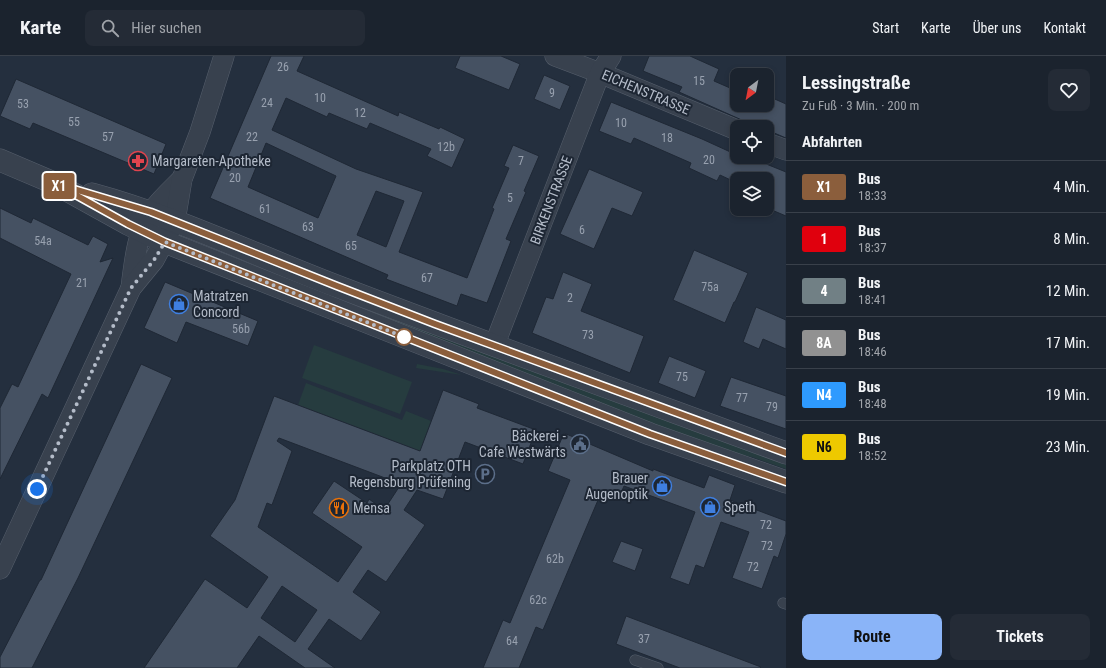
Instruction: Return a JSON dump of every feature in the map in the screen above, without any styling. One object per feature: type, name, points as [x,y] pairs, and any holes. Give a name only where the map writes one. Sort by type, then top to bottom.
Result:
[{"type":"street","points":[[0,568],[131,288],[154,260],[175,221],[182,179],[200,132],[224,56]]},
{"type":"street","name":"EICHENSTRASSE","points":[[555,56],[730,127]]},
{"type":"street","name":"BIRKENSTRASSE","points":[[494,346],[600,73],[611,56]]},
{"type":"street","points":[[774,145],[786,150]]},
{"type":"street","points":[[0,160],[54,183],[165,242],[650,434],[786,482]]},
{"type":"street","points":[[131,288],[136,252],[142,231],[151,212],[182,179]]},
{"type":"street","points":[[54,183],[151,212],[337,286],[494,346],[786,453]]},
{"type":"lane","points":[[635,660],[658,668]]},
{"type":"green space","points":[[329,299],[356,305],[786,465],[786,469],[752,457],[726,452],[453,350]]},
{"type":"green space","points":[[314,345],[412,382],[400,414],[302,378]]},
{"type":"green space","points":[[417,364],[443,369],[462,375],[416,368]]},
{"type":"green space","points":[[306,383],[402,420],[406,411],[431,421],[420,451],[298,405]]},
{"type":"building","points":[[271,56],[304,56],[297,71],[398,116],[399,112],[439,129],[440,127],[465,139],[452,168],[427,156],[431,149],[370,123],[367,129],[329,113],[327,117],[286,98],[272,130],[356,169],[423,192],[399,252],[467,278],[494,209],[492,208],[509,168],[504,166],[513,145],[539,156],[524,191],[526,192],[506,239],[511,241],[487,303],[461,294],[457,306],[386,279],[388,275],[210,198]],"holes":[[[266,143],[336,176],[318,218],[248,187]],[[376,191],[404,201],[386,247],[357,235]]]},
{"type":"building","points":[[460,56],[501,56],[520,64],[509,90],[455,68]]},
{"type":"building","points":[[649,56],[690,56],[719,69],[714,81],[730,88],[730,112],[774,112],[774,99],[786,104],[786,138],[774,133],[774,120],[742,120],[679,92],[682,87],[643,71]]},
{"type":"building","points":[[544,75],[570,86],[560,110],[534,99]]},
{"type":"building","points":[[16,79],[166,144],[154,174],[33,123],[30,129],[0,116]]},
{"type":"building","points":[[611,102],[730,152],[730,164],[766,164],[786,172],[786,216],[774,211],[774,172],[730,172],[730,180],[720,175],[717,181],[689,168],[691,163],[634,138],[631,144],[599,131]]},
{"type":"building","points":[[589,169],[643,192],[632,216],[612,208],[594,249],[560,234]]},
{"type":"building","points":[[0,208],[31,223],[33,218],[88,245],[93,236],[108,244],[100,262],[113,258],[48,398],[42,394],[0,479],[0,408],[12,384],[18,387],[71,274],[0,238]]},
{"type":"building","points":[[694,250],[748,273],[725,323],[673,300]]},
{"type":"building","points":[[563,272],[592,284],[581,311],[644,336],[630,373],[532,333],[546,297],[553,299]]},
{"type":"building","points":[[165,282],[258,321],[248,346],[186,322],[177,343],[144,328]]},
{"type":"building","points":[[756,307],[786,320],[786,349],[763,339],[759,349],[743,342]]},
{"type":"building","points":[[669,356],[706,371],[695,398],[658,383]]},
{"type":"building","points":[[141,364],[172,378],[78,578],[32,668],[0,668],[0,657],[41,580]]},
{"type":"building","points":[[731,377],[786,396],[786,429],[720,406]]},
{"type":"building","points":[[443,390],[479,404],[477,408],[536,430],[523,464],[465,442],[443,499],[417,490],[404,510],[425,525],[386,582],[368,570],[353,592],[381,612],[361,641],[329,619],[308,649],[335,668],[305,668],[259,636],[237,668],[144,668],[205,579],[247,608],[268,577],[210,536],[235,500],[274,396],[420,451]],"holes":[[[279,438],[401,484],[384,510],[369,499],[367,503],[334,481],[312,513],[362,547],[338,582],[258,527],[267,503],[272,505],[292,451],[277,441]],[[282,586],[317,610],[295,642],[261,618]]]},
{"type":"building","points":[[564,433],[653,471],[653,469],[704,488],[709,475],[735,485],[730,500],[786,521],[786,534],[778,558],[774,556],[762,589],[732,578],[749,532],[721,522],[704,568],[696,565],[689,585],[670,578],[695,512],[624,486],[618,500],[601,493],[543,630],[536,627],[519,668],[483,668],[503,620],[510,623],[570,480],[548,471]]},
{"type":"building","points":[[621,541],[643,549],[635,571],[612,562]]},
{"type":"building","points":[[626,616],[761,667],[680,668],[616,644]]},
{"type":"bus line","name":"X1","points":[[786,453],[435,324],[151,212],[54,183],[128,224],[165,242],[650,434],[786,482]]},
{"type":"place","name":"Margareten-Apotheke","points":[[138,161]]},
{"type":"place","name":"Matratzen Concord","points":[[179,304]]},
{"type":"place","name":"Bäckerei - Cafe Westwärts","points":[[580,444]]},
{"type":"place","name":"Parkplatz OTH Regensburg Prüfening","points":[[485,474]]},
{"type":"place","name":"Brauer Augenoptik","points":[[662,486]]},
{"type":"place","name":"Speth","points":[[710,507]]},
{"type":"place","name":"Mensa","points":[[339,508]]},
{"type":"route","points":[[37,489],[131,288],[154,260],[165,242],[404,337]]}]
